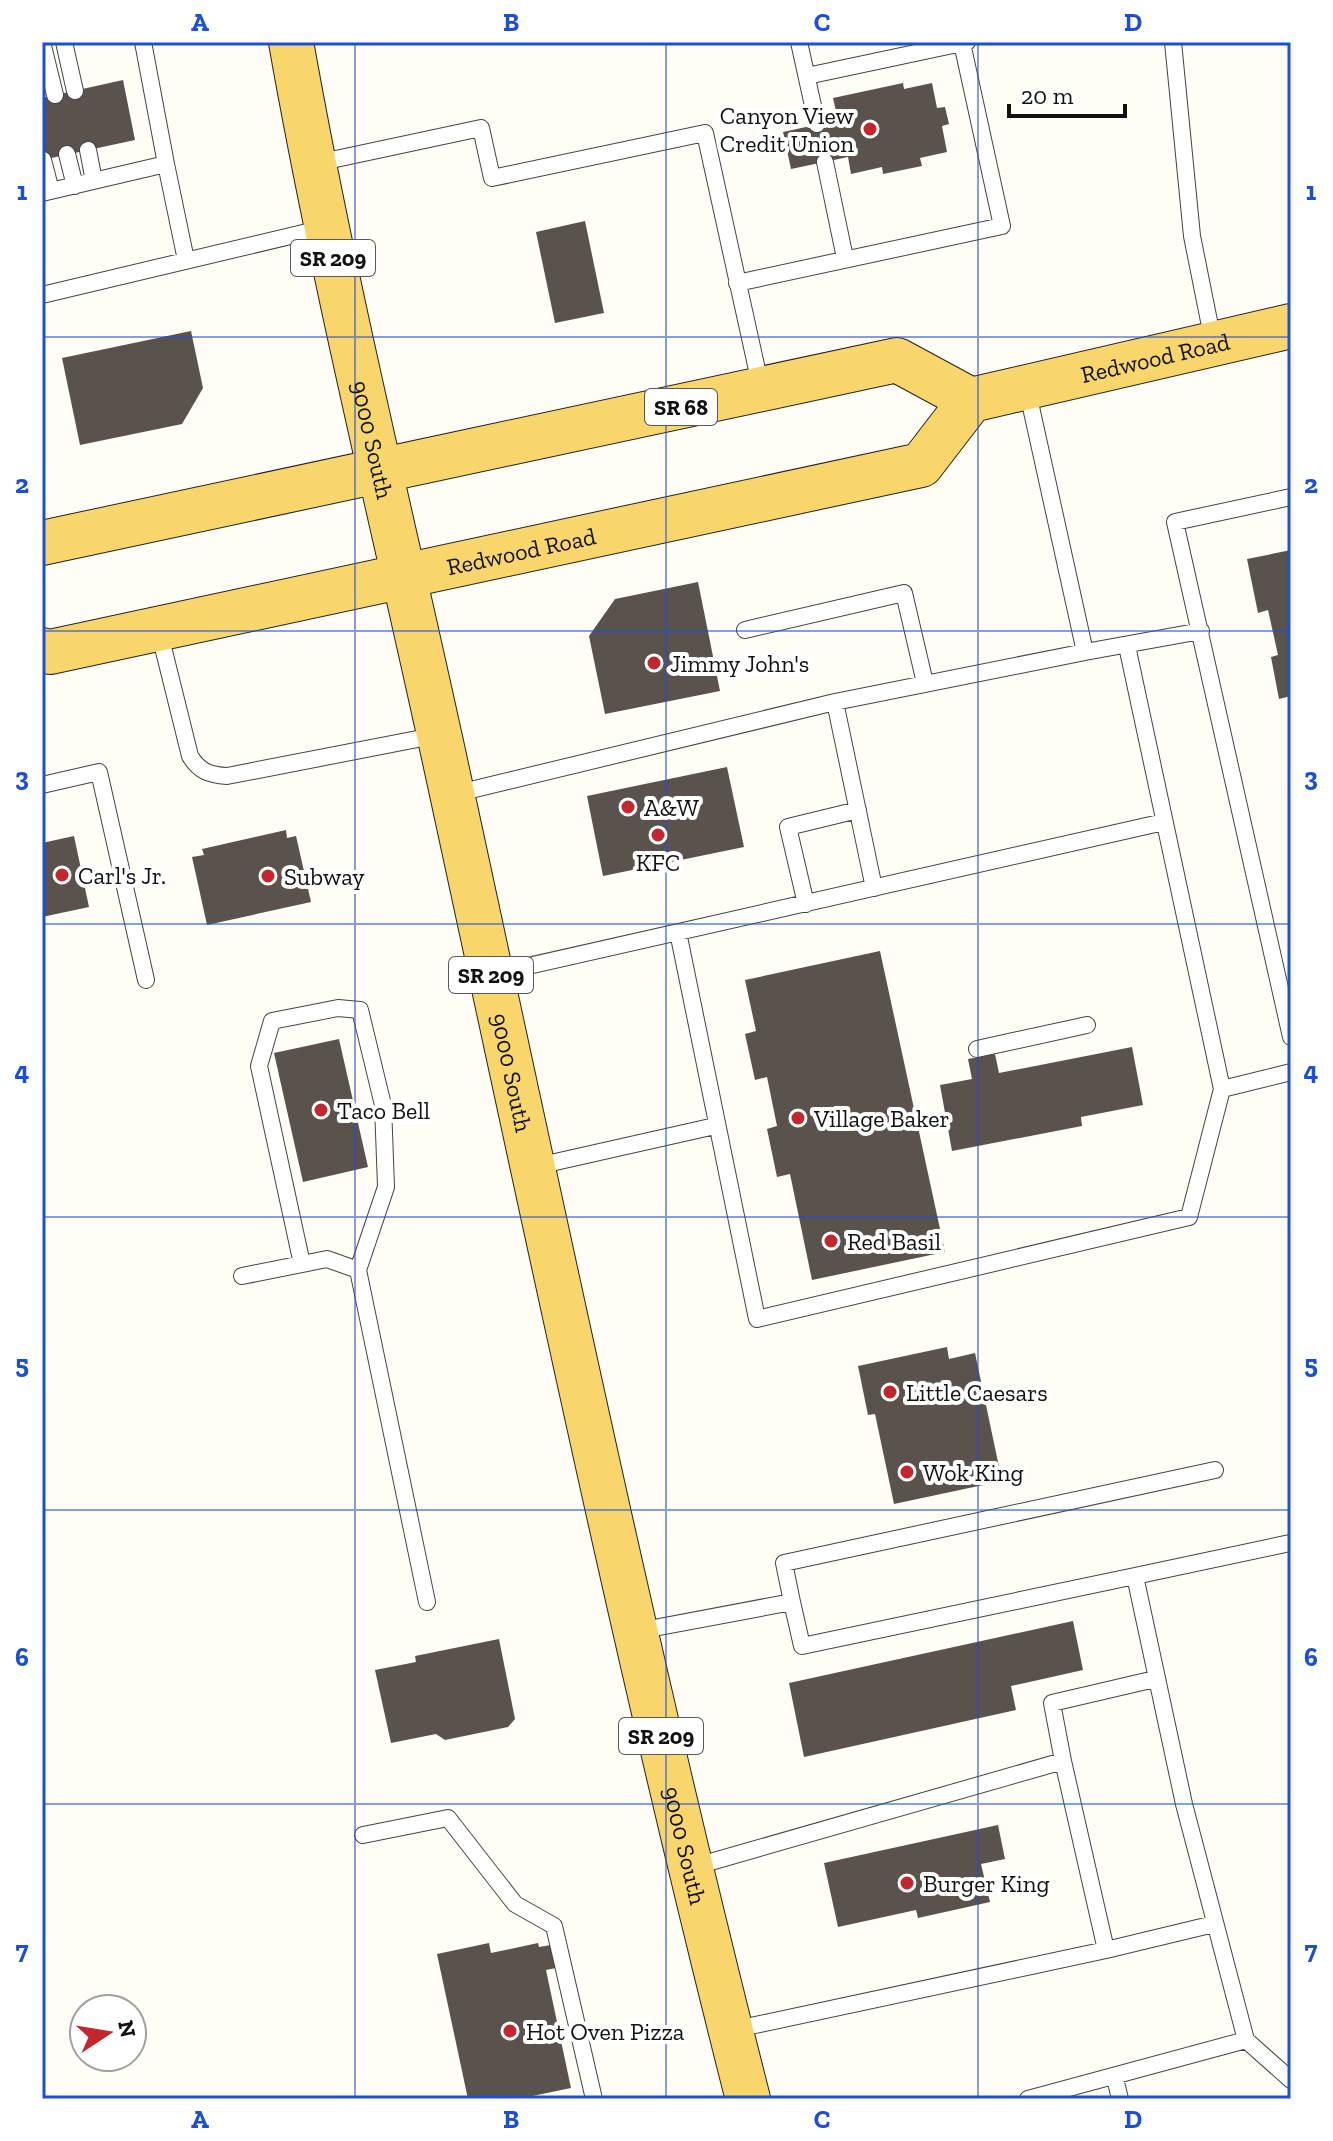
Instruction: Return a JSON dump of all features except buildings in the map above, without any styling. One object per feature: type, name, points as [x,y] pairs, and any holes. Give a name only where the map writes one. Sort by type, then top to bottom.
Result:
[{"type":"main road","name":"9000 South","points":[[291,42],[326,228],[382,472],[532,1167],[691,1867],[748,2099]]},
{"type":"main road","name":"Redwood Road","points":[[42,650],[50,652],[159,630],[921,465],[971,400],[1291,326]]},
{"type":"main road","name":"SR 68","points":[[42,543],[897,360],[971,400]]},
{"type":"lane","points":[[42,42],[55,95]]},
{"type":"lane","points":[[64,42],[75,91]]},
{"type":"lane","points":[[143,42],[186,260]]},
{"type":"lane","points":[[799,42],[817,124]]},
{"type":"lane","points":[[1173,42],[1192,236],[1213,344]]},
{"type":"lane","points":[[737,283],[1002,226],[964,43],[807,76]]},
{"type":"lane","points":[[313,164],[481,128],[492,178],[705,133],[761,390]]},
{"type":"lane","points":[[88,150],[94,181]]},
{"type":"lane","points":[[67,154],[75,186]]},
{"type":"lane","points":[[43,160],[46,192],[166,164]]},
{"type":"lane","points":[[825,162],[845,258]]},
{"type":"lane","points":[[42,295],[326,228]]},
{"type":"lane","points":[[1026,387],[1085,652]]},
{"type":"lane","points":[[1291,497],[1175,522],[1291,1036]]},
{"type":"lane","points":[[745,630],[904,593],[925,683]]},
{"type":"lane","points":[[159,630],[190,756],[197,768],[212,775],[227,776],[439,735]]},
{"type":"lane","points":[[452,794],[835,702],[1201,631]]},
{"type":"lane","points":[[678,932],[715,1126],[757,1319],[1189,1217],[1222,1089],[1127,646]]},
{"type":"lane","points":[[835,702],[874,888]]},
{"type":"lane","points":[[42,785],[99,772],[146,980]]},
{"type":"lane","points":[[806,904],[788,827],[858,810]]},
{"type":"lane","points":[[491,975],[1164,822]]},
{"type":"lane","points":[[302,1264],[259,1066],[264,1043],[272,1021],[338,1008],[360,1010],[383,1105],[386,1187],[358,1270],[427,1602]]},
{"type":"lane","points":[[977,1049],[1087,1025]]},
{"type":"lane","points":[[1222,1089],[1291,1072]]},
{"type":"lane","points":[[532,1167],[715,1126]]},
{"type":"lane","points":[[242,1276],[327,1259],[358,1270]]},
{"type":"lane","points":[[1215,1470],[784,1563],[802,1646],[1291,1545]]},
{"type":"lane","points":[[1135,1576],[1155,1679],[1214,1924],[1246,2040],[1291,2080]]},
{"type":"lane","points":[[637,1632],[792,1602]]},
{"type":"lane","points":[[1106,1950],[1052,1703],[1155,1679]]},
{"type":"lane","points":[[691,1867],[1063,1761]]},
{"type":"lane","points":[[363,1835],[448,1818],[515,1904],[554,1926],[594,2099]]},
{"type":"lane","points":[[731,2031],[1214,1924]]},
{"type":"lane","points":[[1028,2099],[1115,2078],[1246,2040]]},
{"type":"lane","points":[[1115,2078],[1120,2099]]},
{"type":"place","name":"Canyon View Credit Union","points":[[870,129]]},
{"type":"place","name":"Jimmy John's","points":[[654,663]]},
{"type":"place","name":"A&W","points":[[628,807]]},
{"type":"place","name":"KFC","points":[[658,835]]},
{"type":"place","name":"Carl's Jr.","points":[[62,875]]},
{"type":"place","name":"Subway","points":[[268,876]]},
{"type":"place","name":"Taco Bell","points":[[321,1110]]},
{"type":"place","name":"Village Baker","points":[[798,1118]]},
{"type":"place","name":"Red Basil","points":[[831,1241]]},
{"type":"place","name":"Little Caesars","points":[[890,1392]]},
{"type":"place","name":"Wok King","points":[[907,1472]]},
{"type":"place","name":"Burger King","points":[[907,1883]]},
{"type":"place","name":"Hot Oven Pizza","points":[[510,2031]]}]
